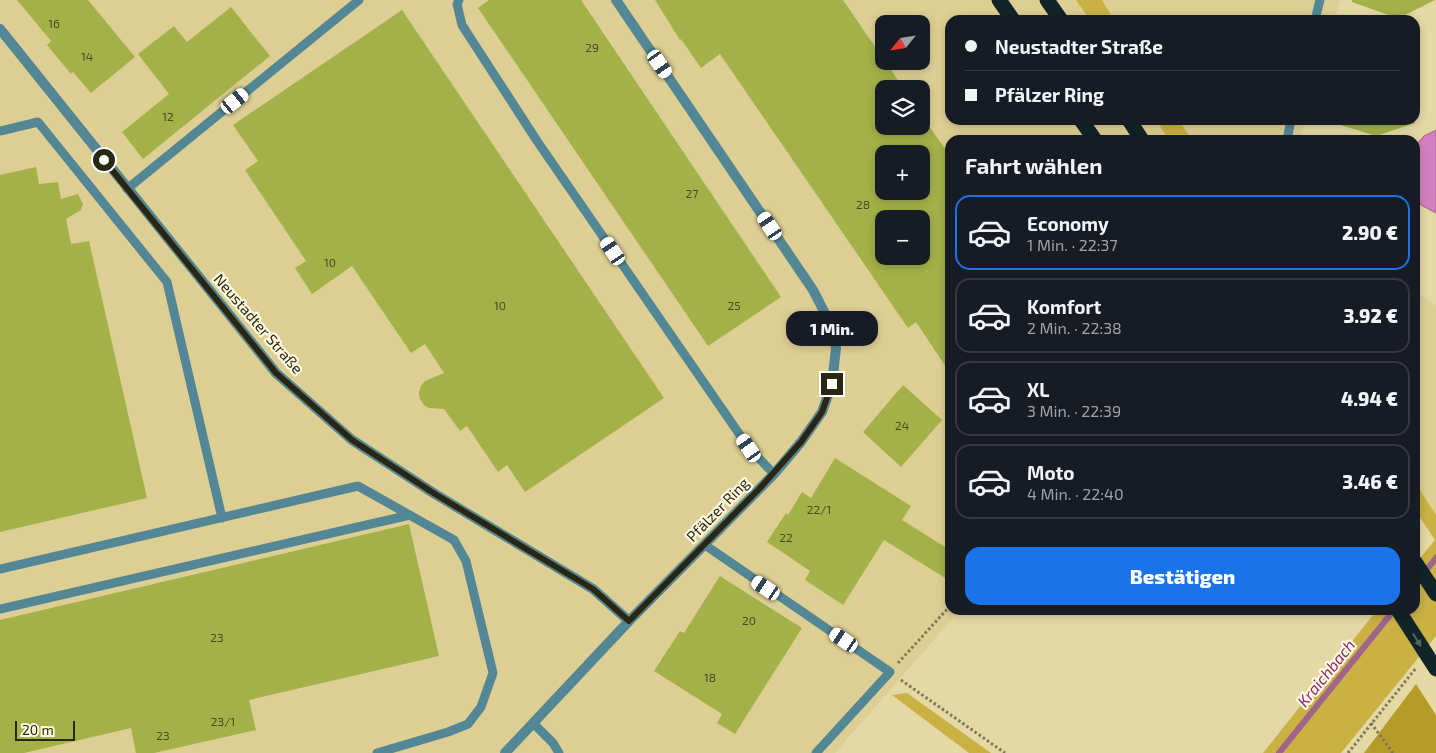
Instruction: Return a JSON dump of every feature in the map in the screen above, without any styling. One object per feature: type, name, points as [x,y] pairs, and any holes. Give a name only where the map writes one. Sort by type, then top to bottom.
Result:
[{"type":"highway","points":[[999,0],[1010,15]]},
{"type":"highway","points":[[1047,0],[1058,15]]},
{"type":"highway","points":[[1420,570],[1436,594]]},
{"type":"highway","points":[[1401,615],[1436,669]]},
{"type":"street","name":"Pfälzer Ring","points":[[504,753],[629,621],[774,474],[801,442],[822,412],[832,384],[836,348],[830,323],[814,290],[616,0]]},
{"type":"street","name":"Neustadter Straße","points":[[0,29],[276,373],[352,440],[435,494],[593,589],[629,621]]},
{"type":"lane","points":[[127,189],[359,0]]},
{"type":"lane","points":[[1316,15],[1320,0]]},
{"type":"lane","points":[[456,1],[462,25],[537,141],[749,448],[774,474]]},
{"type":"lane","points":[[0,131],[38,122],[167,282],[222,518]]},
{"type":"lane","points":[[0,569],[358,486],[454,540],[466,561],[493,673],[481,707],[468,724],[448,732],[377,753]]},
{"type":"lane","points":[[0,609],[410,515]]},
{"type":"lane","points":[[705,545],[890,672],[816,753]]},
{"type":"lane","points":[[532,723],[553,743],[559,753]]},
{"type":"path","points":[[945,612],[890,672],[1005,753]]},
{"type":"path","points":[[1348,753],[1418,666]]},
{"type":"path","points":[[1371,723],[1393,753]]},
{"type":"shaded area","points":[[0,0],[1340,0],[1336,15],[945,15],[945,125],[1304,125],[1301,135],[945,135],[945,615],[956,615],[835,753],[0,753]]},
{"type":"shaded area","points":[[1076,0],[1102,0],[1111,15],[1086,15]]},
{"type":"shaded area","points":[[1159,125],[1182,125],[1189,135],[1166,135]]},
{"type":"shaded area","points":[[1436,130],[1436,213],[1420,204],[1420,140],[1424,136]]},
{"type":"shaded area","points":[[1420,295],[1436,305],[1436,514],[1420,490]]},
{"type":"shaded area","points":[[1420,490],[1436,515],[1436,636],[1341,753],[1263,753],[1373,615],[1420,615],[1420,558],[1435,540],[1420,518]]},
{"type":"shaded area","points":[[1416,684],[1436,715],[1436,753],[1364,753]]},
{"type":"shaded area","points":[[907,693],[991,753],[969,753],[892,695]]},
{"type":"building","points":[[17,0],[88,0],[135,57],[91,93],[73,72],[71,74],[47,45],[51,41]]},
{"type":"building","points":[[489,0],[581,0],[781,297],[708,346],[478,8]]},
{"type":"building","points":[[655,0],[843,0],[875,47],[875,70],[891,70],[898,80],[875,80],[875,135],[930,135],[930,127],[945,149],[945,366],[916,322],[908,328],[720,54],[701,68],[680,40]]},
{"type":"building","points":[[1352,0],[1435,0],[1405,15],[1388,15],[1352,2]]},
{"type":"building","points":[[231,7],[270,56],[143,159],[122,132],[169,94],[138,54],[174,26],[187,42]]},
{"type":"building","points":[[402,10],[664,398],[525,492],[507,465],[498,472],[467,426],[460,431],[444,409],[429,408],[424,405],[419,393],[421,386],[425,381],[444,373],[425,344],[411,353],[352,266],[312,294],[295,268],[306,261],[245,170],[258,161],[233,125]]},
{"type":"building","points":[[1340,125],[1409,125],[1379,135],[1373,135]]},
{"type":"building","points":[[36,167],[39,184],[58,182],[61,199],[78,194],[83,204],[81,210],[66,219],[71,244],[89,241],[147,498],[0,532],[0,175]]},
{"type":"building","points":[[903,385],[942,420],[901,467],[863,432]]},
{"type":"building","points":[[835,458],[911,506],[902,520],[945,547],[945,578],[884,540],[843,605],[805,580],[810,571],[767,542],[786,513],[788,515],[802,492],[811,498]]},
{"type":"building","points":[[409,524],[439,656],[249,700],[256,730],[154,753],[136,753],[131,728],[24,753],[0,753],[0,620]]},
{"type":"building","points":[[720,576],[802,628],[735,734],[717,723],[722,714],[654,671],[680,631],[684,633]]},
{"type":"waterway","name":"Kraichbach","points":[[1420,578],[1436,558]]},
{"type":"waterway","name":"Kraichbach","points":[[1279,753],[1390,615]]},
{"type":"route","points":[[104,160],[276,373],[352,440],[435,494],[593,589],[629,621],[774,474],[801,442],[822,412],[832,384]]}]
